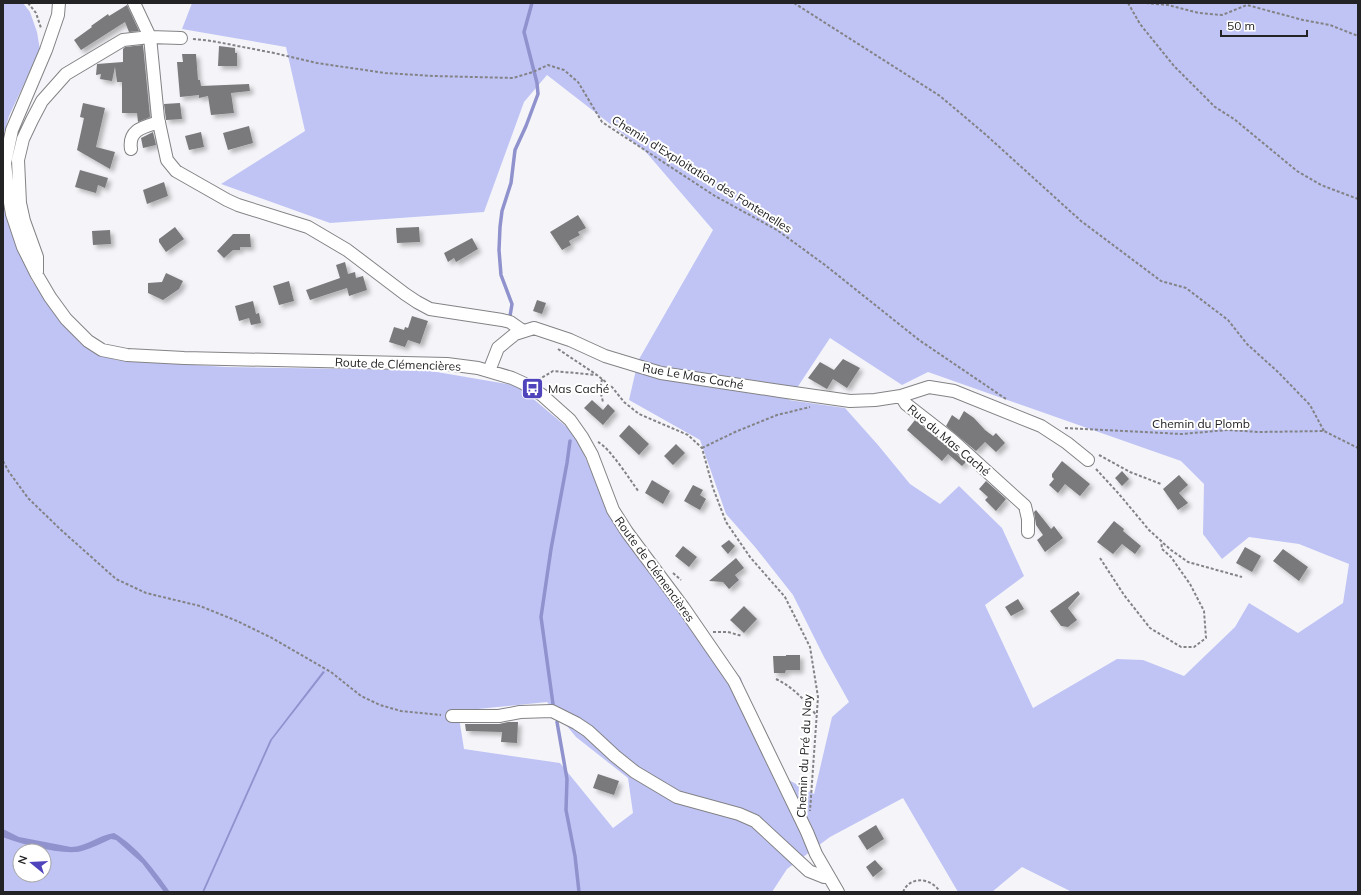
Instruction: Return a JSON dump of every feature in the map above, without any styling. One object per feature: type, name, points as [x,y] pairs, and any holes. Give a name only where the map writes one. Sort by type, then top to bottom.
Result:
[{"type":"street","name":"Route de Clémencières","points":[[59,3],[58,15],[48,45],[12,130],[5,163],[12,214],[23,247],[50,297],[66,319],[88,341],[102,350],[127,355],[184,358],[447,364],[471,367],[512,378],[542,395],[570,420],[592,455],[613,510],[627,532],[683,607],[734,681],[807,832],[816,854],[838,892]]},
{"type":"street","points":[[134,3],[150,37],[159,122],[167,160],[176,171],[238,205],[308,227],[347,250],[405,294],[430,309],[502,320],[510,322],[523,331]]},
{"type":"street","points":[[37,275],[37,257],[24,221],[20,203],[18,160],[23,139],[38,107],[66,74],[123,40],[150,37],[181,38]]},
{"type":"street","points":[[131,149],[131,136],[138,130],[159,122]]},
{"type":"street","name":"Rue Le Mas Caché","points":[[489,371],[498,348],[514,334],[534,328],[570,340],[605,356],[661,373],[850,401],[875,400],[901,396]]},
{"type":"street","name":"Rue du Mas Caché","points":[[1028,532],[1028,519],[1025,506],[951,439],[906,404],[901,396],[929,387],[954,391],[1041,426],[1093,458]]},
{"type":"street","points":[[452,716],[500,716],[520,712],[552,712],[576,723],[588,731],[635,772],[677,797],[739,814],[755,821],[809,871],[824,877],[828,877]]},
{"type":"path","points":[[28,3],[36,14],[42,31]]},
{"type":"path","points":[[794,3],[940,96],[1081,221],[1161,281],[1186,288],[1228,320],[1246,344],[1278,372],[1310,405],[1324,431]]},
{"type":"path","points":[[1128,3],[1140,24],[1157,43],[1174,66],[1215,106],[1234,119],[1297,171],[1321,185],[1358,199]]},
{"type":"path","points":[[1146,3],[1168,5],[1199,13],[1222,15],[1247,5],[1303,20],[1330,25],[1358,36]]},
{"type":"path","name":"Chemin d'Exploitation des Fontenelles","points":[[181,38],[212,41],[317,63],[385,73],[513,78],[533,72],[548,65],[564,70],[578,82],[602,122],[715,196],[776,230],[825,265],[919,340],[1012,403]]},
{"type":"path","points":[[554,347],[597,375],[612,387],[624,402],[639,414],[688,435],[702,448],[735,432],[777,415],[814,406]]},
{"type":"path","points":[[529,387],[553,371],[597,375]]},
{"type":"path","points":[[602,379],[600,390],[603,402]]},
{"type":"path","name":"Chemin du Plomb","points":[[1064,428],[1182,434],[1227,430],[1259,432],[1324,431],[1358,448]]},
{"type":"path","points":[[584,441],[595,441],[602,444],[639,492]]},
{"type":"path","name":"Chemin du Pré du Nay","points":[[702,448],[713,488],[726,522],[750,557],[785,598],[810,647],[818,696],[810,812]]},
{"type":"path","points":[[1093,458],[1162,484]]},
{"type":"path","points":[[1093,458],[1119,494],[1150,530],[1188,562],[1242,577]]},
{"type":"path","points":[[3,461],[28,498],[116,579],[146,593],[200,606],[238,621],[272,638],[331,672],[361,696],[380,705],[402,712],[452,716]]},
{"type":"path","points":[[1100,558],[1124,595],[1150,628],[1181,647],[1194,647],[1206,638],[1204,611],[1190,584],[1171,557],[1162,549],[1161,540]]},
{"type":"path","points":[[702,634],[717,631],[742,636]]},
{"type":"path","points":[[776,679],[790,686],[800,695],[817,716]]},
{"type":"path","points":[[903,892],[904,888],[909,882],[918,880],[929,882],[937,887],[940,892]]},
{"type":"shaded area","points":[[3,3],[23,3],[30,12],[37,32],[40,50],[9,116],[3,137]]},
{"type":"shaded area","points":[[192,3],[1358,3],[1358,892],[1072,892],[1022,867],[992,892],[958,892],[903,798],[830,837],[787,869],[772,892],[3,892],[3,194],[11,227],[32,281],[80,343],[116,360],[227,367],[425,370],[518,386],[575,434],[606,505],[656,582],[741,678],[769,769],[814,794],[832,717],[849,702],[824,657],[793,595],[755,547],[726,514],[700,440],[629,400],[638,361],[713,230],[645,151],[547,75],[524,102],[484,212],[330,223],[221,184],[305,131],[286,47],[182,29]],"holes":[[[830,338],[902,385],[928,372],[1181,461],[1204,484],[1203,534],[1222,559],[1249,537],[1299,544],[1349,564],[1343,603],[1298,633],[1249,603],[1235,627],[1184,676],[1143,660],[1117,659],[1033,708],[985,605],[1024,576],[1002,528],[959,486],[940,504],[910,484],[845,408],[789,400]],[[547,702],[576,737],[628,778],[633,813],[613,828],[560,763],[464,749],[458,711]]]},
{"type":"shaded area","points":[[323,671],[325,672],[272,740],[204,892],[202,892],[270,740]]},
{"type":"shaded area","points":[[3,829],[19,837],[50,843],[20,843],[3,837]]},
{"type":"shaded area","points":[[114,833],[138,852],[170,892],[164,892],[142,863],[116,840],[111,839],[82,851],[52,850],[52,843],[71,847],[77,846]]},
{"type":"building","points":[[127,5],[139,31],[129,32],[125,22],[81,50],[74,40],[108,14],[109,16]]},
{"type":"building","points":[[143,45],[150,117],[138,122],[137,113],[122,113],[122,82],[117,82],[115,67],[112,81],[100,79],[101,74],[96,75],[97,64],[123,62],[123,49],[125,47]]},
{"type":"building","points":[[219,46],[235,48],[235,53],[237,53],[237,66],[218,66]]},
{"type":"building","points":[[182,54],[196,54],[198,80],[200,80],[201,86],[249,84],[250,91],[231,93],[234,113],[211,115],[208,96],[199,98],[199,95],[180,97],[177,62],[183,62]]},
{"type":"building","points":[[83,103],[105,108],[96,147],[115,152],[110,169],[77,150],[84,118],[80,117]]},
{"type":"building","points":[[180,103],[182,119],[166,120],[164,104]]},
{"type":"building","points":[[249,126],[253,143],[228,150],[223,133]]},
{"type":"building","points":[[153,132],[156,145],[143,148],[141,138]]},
{"type":"building","points":[[201,132],[204,147],[189,150],[185,136]]},
{"type":"building","points":[[80,170],[108,178],[105,188],[98,185],[96,193],[75,187]]},
{"type":"building","points":[[164,182],[168,196],[147,204],[143,190]]},
{"type":"building","points":[[578,215],[586,228],[578,232],[580,235],[569,241],[571,245],[562,250],[550,232]]},
{"type":"building","points":[[175,227],[184,239],[166,252],[159,242],[159,239]]},
{"type":"building","points":[[419,227],[420,242],[397,243],[396,228]]},
{"type":"building","points":[[110,230],[111,244],[93,245],[92,231]]},
{"type":"building","points":[[233,234],[250,234],[251,247],[240,247],[240,250],[233,250],[224,258],[217,251]]},
{"type":"building","points":[[472,238],[478,249],[456,262],[454,258],[448,262],[444,253]]},
{"type":"building","points":[[345,262],[348,274],[355,272],[356,278],[363,276],[367,290],[349,296],[347,288],[310,300],[306,290],[340,278],[336,265]]},
{"type":"building","points":[[166,273],[183,281],[179,289],[163,300],[148,293],[148,283],[162,282]]},
{"type":"building","points":[[289,281],[294,301],[279,305],[273,286]]},
{"type":"building","points":[[537,300],[546,303],[542,314],[533,311]]},
{"type":"building","points":[[253,301],[256,314],[259,313],[261,323],[251,325],[249,318],[239,321],[235,306]]},
{"type":"building","points":[[412,316],[428,321],[420,344],[408,340],[405,347],[389,342],[394,327],[404,330],[405,327],[408,328]]},
{"type":"building","points":[[843,359],[860,368],[847,388],[833,379],[827,389],[808,378],[820,362],[834,370]]},
{"type":"building","points":[[592,400],[603,410],[608,404],[615,411],[603,425],[584,408]]},
{"type":"building","points":[[964,411],[974,418],[993,436],[996,433],[1005,443],[996,452],[985,442],[976,451],[946,426],[952,415],[959,420]]},
{"type":"building","points":[[915,420],[966,462],[962,466],[948,454],[942,461],[907,430]]},
{"type":"building","points":[[629,425],[649,444],[639,455],[619,436]]},
{"type":"building","points":[[676,444],[685,453],[673,465],[664,456]]},
{"type":"building","points":[[1062,461],[1090,484],[1080,496],[1065,484],[1058,493],[1049,485],[1054,479],[1052,474]]},
{"type":"building","points":[[1122,471],[1129,479],[1122,486],[1115,478]]},
{"type":"building","points":[[1179,475],[1188,485],[1179,493],[1188,503],[1178,510],[1163,489]]},
{"type":"building","points":[[652,480],[670,491],[663,504],[645,493]]},
{"type":"building","points":[[986,481],[1006,499],[996,511],[985,500],[988,497],[979,489]]},
{"type":"building","points":[[693,485],[703,490],[700,495],[706,499],[700,510],[684,501]]},
{"type":"building","points":[[1036,510],[1051,529],[1054,526],[1063,538],[1045,552],[1037,540],[1043,535],[1036,525],[1034,512]]},
{"type":"building","points":[[1114,521],[1124,529],[1123,531],[1141,546],[1135,554],[1122,544],[1113,554],[1097,542]]},
{"type":"building","points":[[729,540],[735,546],[728,554],[721,546]]},
{"type":"building","points":[[683,546],[697,557],[689,567],[675,556]]},
{"type":"building","points":[[1245,547],[1261,556],[1252,572],[1236,563]]},
{"type":"building","points":[[1283,549],[1308,567],[1299,581],[1273,561]]},
{"type":"building","points":[[736,558],[744,568],[735,575],[739,580],[729,589],[723,582],[709,581]]},
{"type":"building","points":[[1078,591],[1080,594],[1068,608],[1077,620],[1068,627],[1061,626],[1050,611]]},
{"type":"building","points":[[1018,599],[1024,609],[1011,616],[1005,607]]},
{"type":"building","points":[[744,606],[757,619],[744,633],[730,620]]},
{"type":"building","points":[[800,655],[800,670],[786,670],[785,673],[774,673],[773,656]]},
{"type":"building","points":[[518,722],[517,743],[501,742],[502,732],[466,731],[465,724],[499,724]]},
{"type":"building","points":[[598,774],[619,781],[614,795],[593,788]]},
{"type":"building","points":[[876,825],[884,839],[867,850],[858,836]]},
{"type":"building","points":[[875,860],[883,869],[873,877],[866,867]]},
{"type":"waterway","points":[[510,316],[512,304],[501,275],[499,250],[500,227],[502,211],[511,183],[515,150],[538,94],[537,83],[524,32],[532,3]]},
{"type":"waterway","points":[[553,704],[541,617],[570,441]]},
{"type":"waterway","points":[[557,722],[567,779],[566,810],[575,856],[579,892]]},
{"type":"place","name":"Mas Caché","points":[[532,388]]}]
